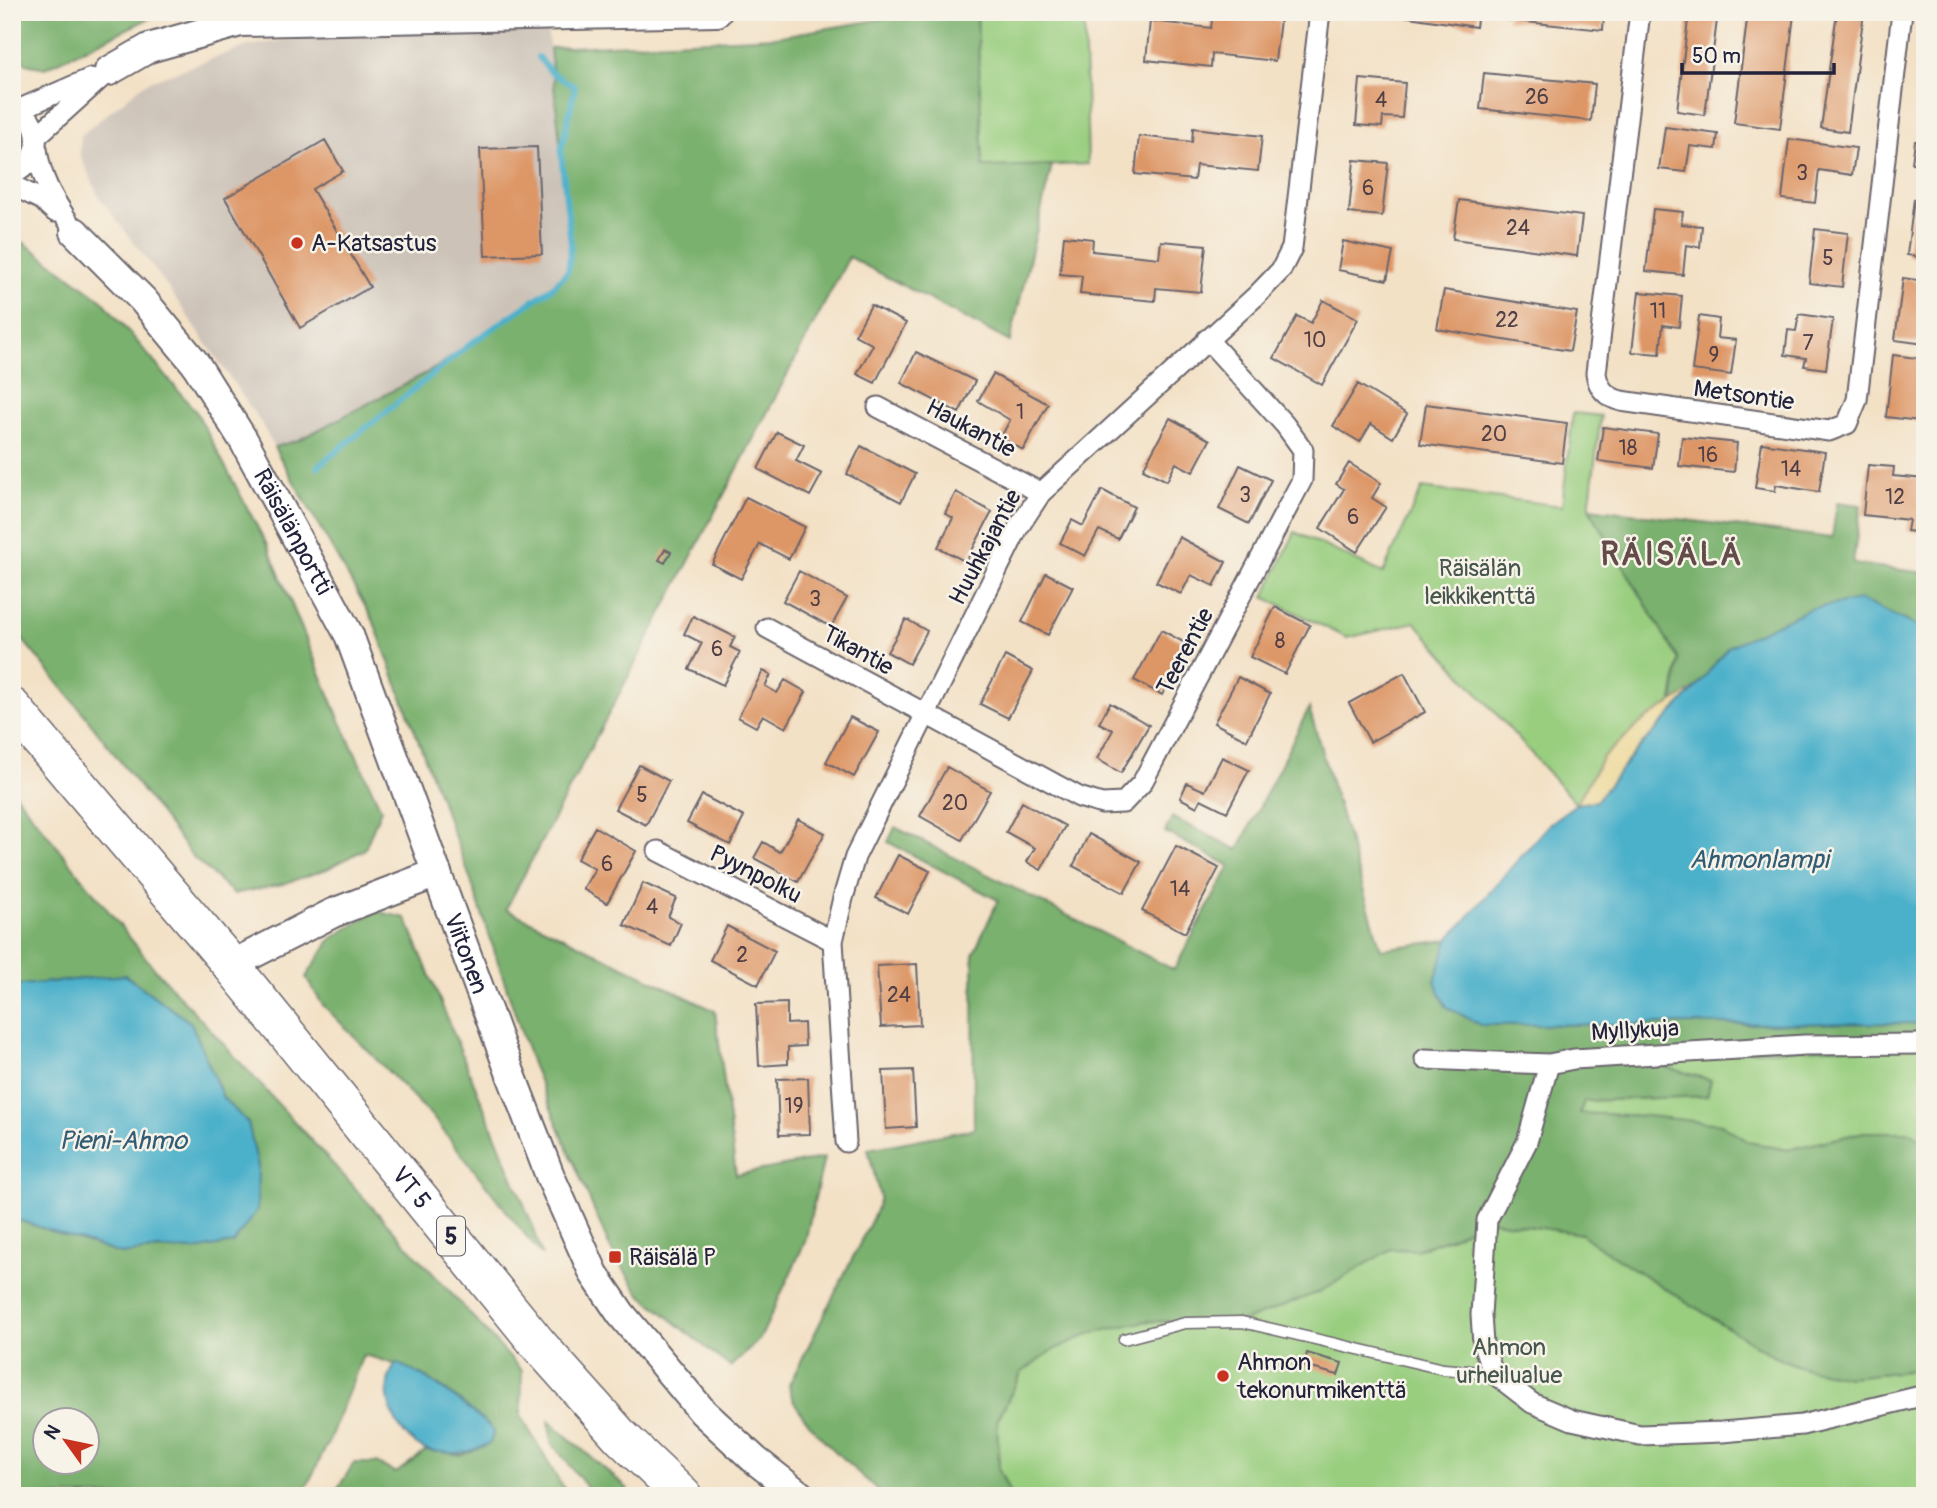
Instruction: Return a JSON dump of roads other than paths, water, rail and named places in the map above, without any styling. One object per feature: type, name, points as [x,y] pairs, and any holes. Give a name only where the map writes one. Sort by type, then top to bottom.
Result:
[{"type":"highway","name":"5","points":[[12,707],[231,965]]},
{"type":"highway","name":"VT 5","points":[[231,965],[538,1345],[620,1436],[683,1496]]},
{"type":"street","points":[[75,232],[40,173],[34,125],[16,107],[108,71],[149,48],[240,22],[717,12]]},
{"type":"street","name":"Huuhkajantie","points":[[846,1142],[833,941],[855,857],[1018,528],[1041,493],[1281,270],[1292,248],[1320,12]]},
{"type":"street","name":"Metsontie","points":[[1640,12],[1597,363],[1600,386],[1611,398],[1621,401],[1822,431],[1835,430],[1847,424],[1857,400],[1902,12]]},
{"type":"street","points":[[12,176],[24,169],[37,142],[108,71]]},
{"type":"street","points":[[12,185],[42,200],[75,232]]},
{"type":"street","name":"Räisälänportti","points":[[75,232],[143,300],[195,363],[244,441],[349,635],[437,873]]},
{"type":"street","name":"Teerentie","points":[[927,716],[1079,797],[1102,804],[1123,803],[1142,783],[1302,480],[1303,450],[1285,425],[1207,339]]},
{"type":"street","name":"Haukantie","points":[[878,407],[1041,493]]},
{"type":"street","name":"Tikantie","points":[[766,628],[927,716]]},
{"type":"street","name":"Pyynpolku","points":[[658,851],[833,941]]},
{"type":"street","points":[[231,965],[333,913],[437,873]]},
{"type":"street","name":"Viitonen","points":[[437,873],[550,1176],[594,1274],[621,1314],[703,1412],[755,1460],[801,1496]]},
{"type":"street","name":"Myllykuja","points":[[1425,1059],[1549,1064],[1574,1059],[1805,1045],[1925,1044]]},
{"type":"street","points":[[1549,1064],[1527,1142],[1487,1220],[1481,1315],[1483,1344],[1493,1373],[1532,1403],[1572,1420],[1640,1435],[1802,1425],[1925,1395]]},
{"type":"lane","points":[[1124,1339],[1185,1323],[1242,1322],[1443,1369],[1493,1373]]},
{"type":"water","name":"Ahmonlampi","points":[[1860,600],[1925,630],[1925,1023],[1480,1025],[1446,1006],[1435,981],[1448,940],[1550,823],[1576,804],[1596,801],[1635,752],[1696,688],[1728,647],[1809,609]]},
{"type":"water","name":"Pieni-Ahmo","points":[[125,975],[191,1023],[223,1098],[248,1123],[258,1166],[257,1210],[233,1243],[195,1250],[160,1249],[121,1254],[12,1218],[12,986]]},
{"type":"water","points":[[397,1363],[436,1384],[471,1411],[494,1431],[490,1443],[462,1453],[430,1451],[415,1444],[398,1424],[388,1399],[390,1374]]},
{"type":"waterway","points":[[317,467],[473,342],[552,288],[568,271],[571,245],[561,152],[575,87],[552,73],[538,57]]},
{"type":"place","name":"A-Katsastus","points":[[297,243]]},
{"type":"place","name":"Räisälä P","points":[[615,1257]]},
{"type":"place","name":"Ahmon tekonurmikenttä","points":[[1223,1376]]},
{"type":"district","name":"RÄISÄLÄ","points":[[1672,554]]},
{"type":"park label","name":"Räisälän leikkikenttä","points":[[1480,582]]},
{"type":"park label","name":"Ahmon urheilualue","points":[[1509,1361]]}]
